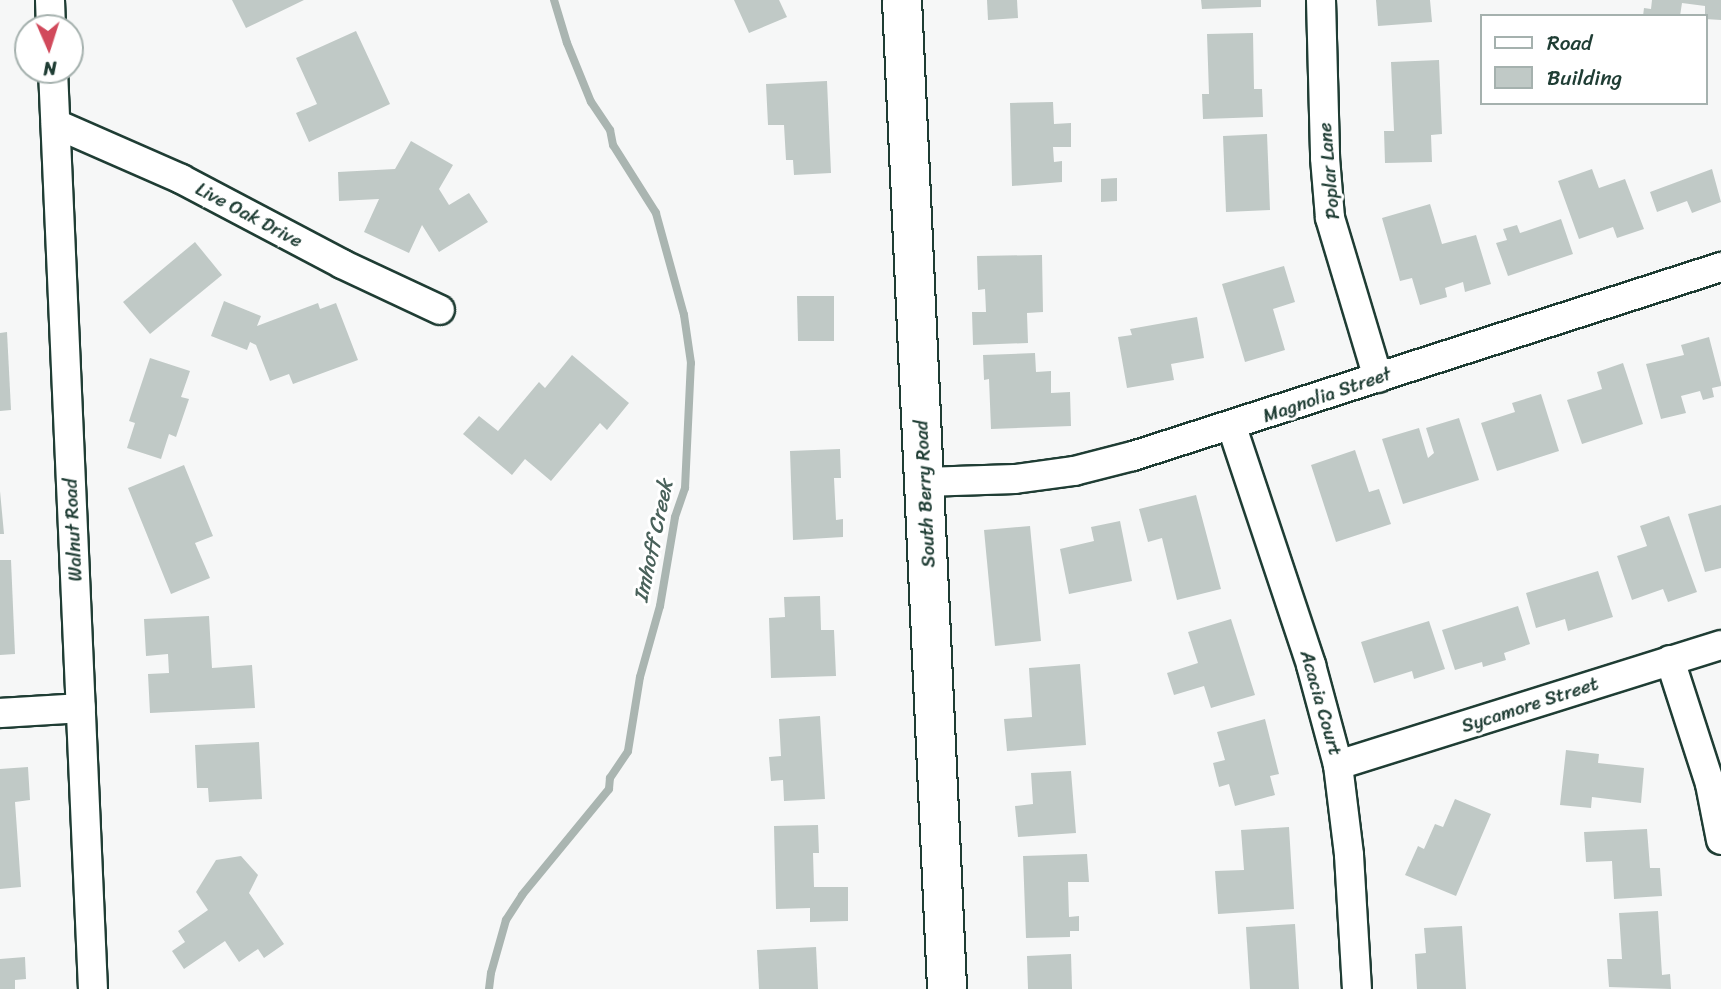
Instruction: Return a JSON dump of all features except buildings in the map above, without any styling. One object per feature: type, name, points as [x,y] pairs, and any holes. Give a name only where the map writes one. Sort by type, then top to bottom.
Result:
[{"type":"street","name":"South Berry Road","points":[[902,0],[947,989]]},
{"type":"street","name":"Poplar Lane","points":[[1321,0],[1325,158],[1330,218],[1378,378]]},
{"type":"street","name":"Walnut Road","points":[[54,84],[93,989]]},
{"type":"street","name":"Live Oak Drive","points":[[55,124],[181,179],[342,264],[440,310]]},
{"type":"street","name":"Magnolia Street","points":[[924,482],[969,483],[1074,471],[1232,427],[1721,267]]},
{"type":"street","name":"Acacia Court","points":[[1232,427],[1311,665],[1338,765],[1349,855],[1357,989]]},
{"type":"street","name":"Sycamore Street","points":[[1338,765],[1721,646]]},
{"type":"street","points":[[1670,660],[1710,784],[1721,840]]},
{"type":"street","points":[[0,713],[81,708]]},
{"type":"waterway","name":"Imhoff Creek","points":[[489,989],[506,920],[522,895],[609,789],[610,778],[628,751],[640,677],[660,606],[675,517],[685,488],[691,363],[684,315],[656,213],[613,145],[610,130],[591,102],[567,43],[554,0]]}]
